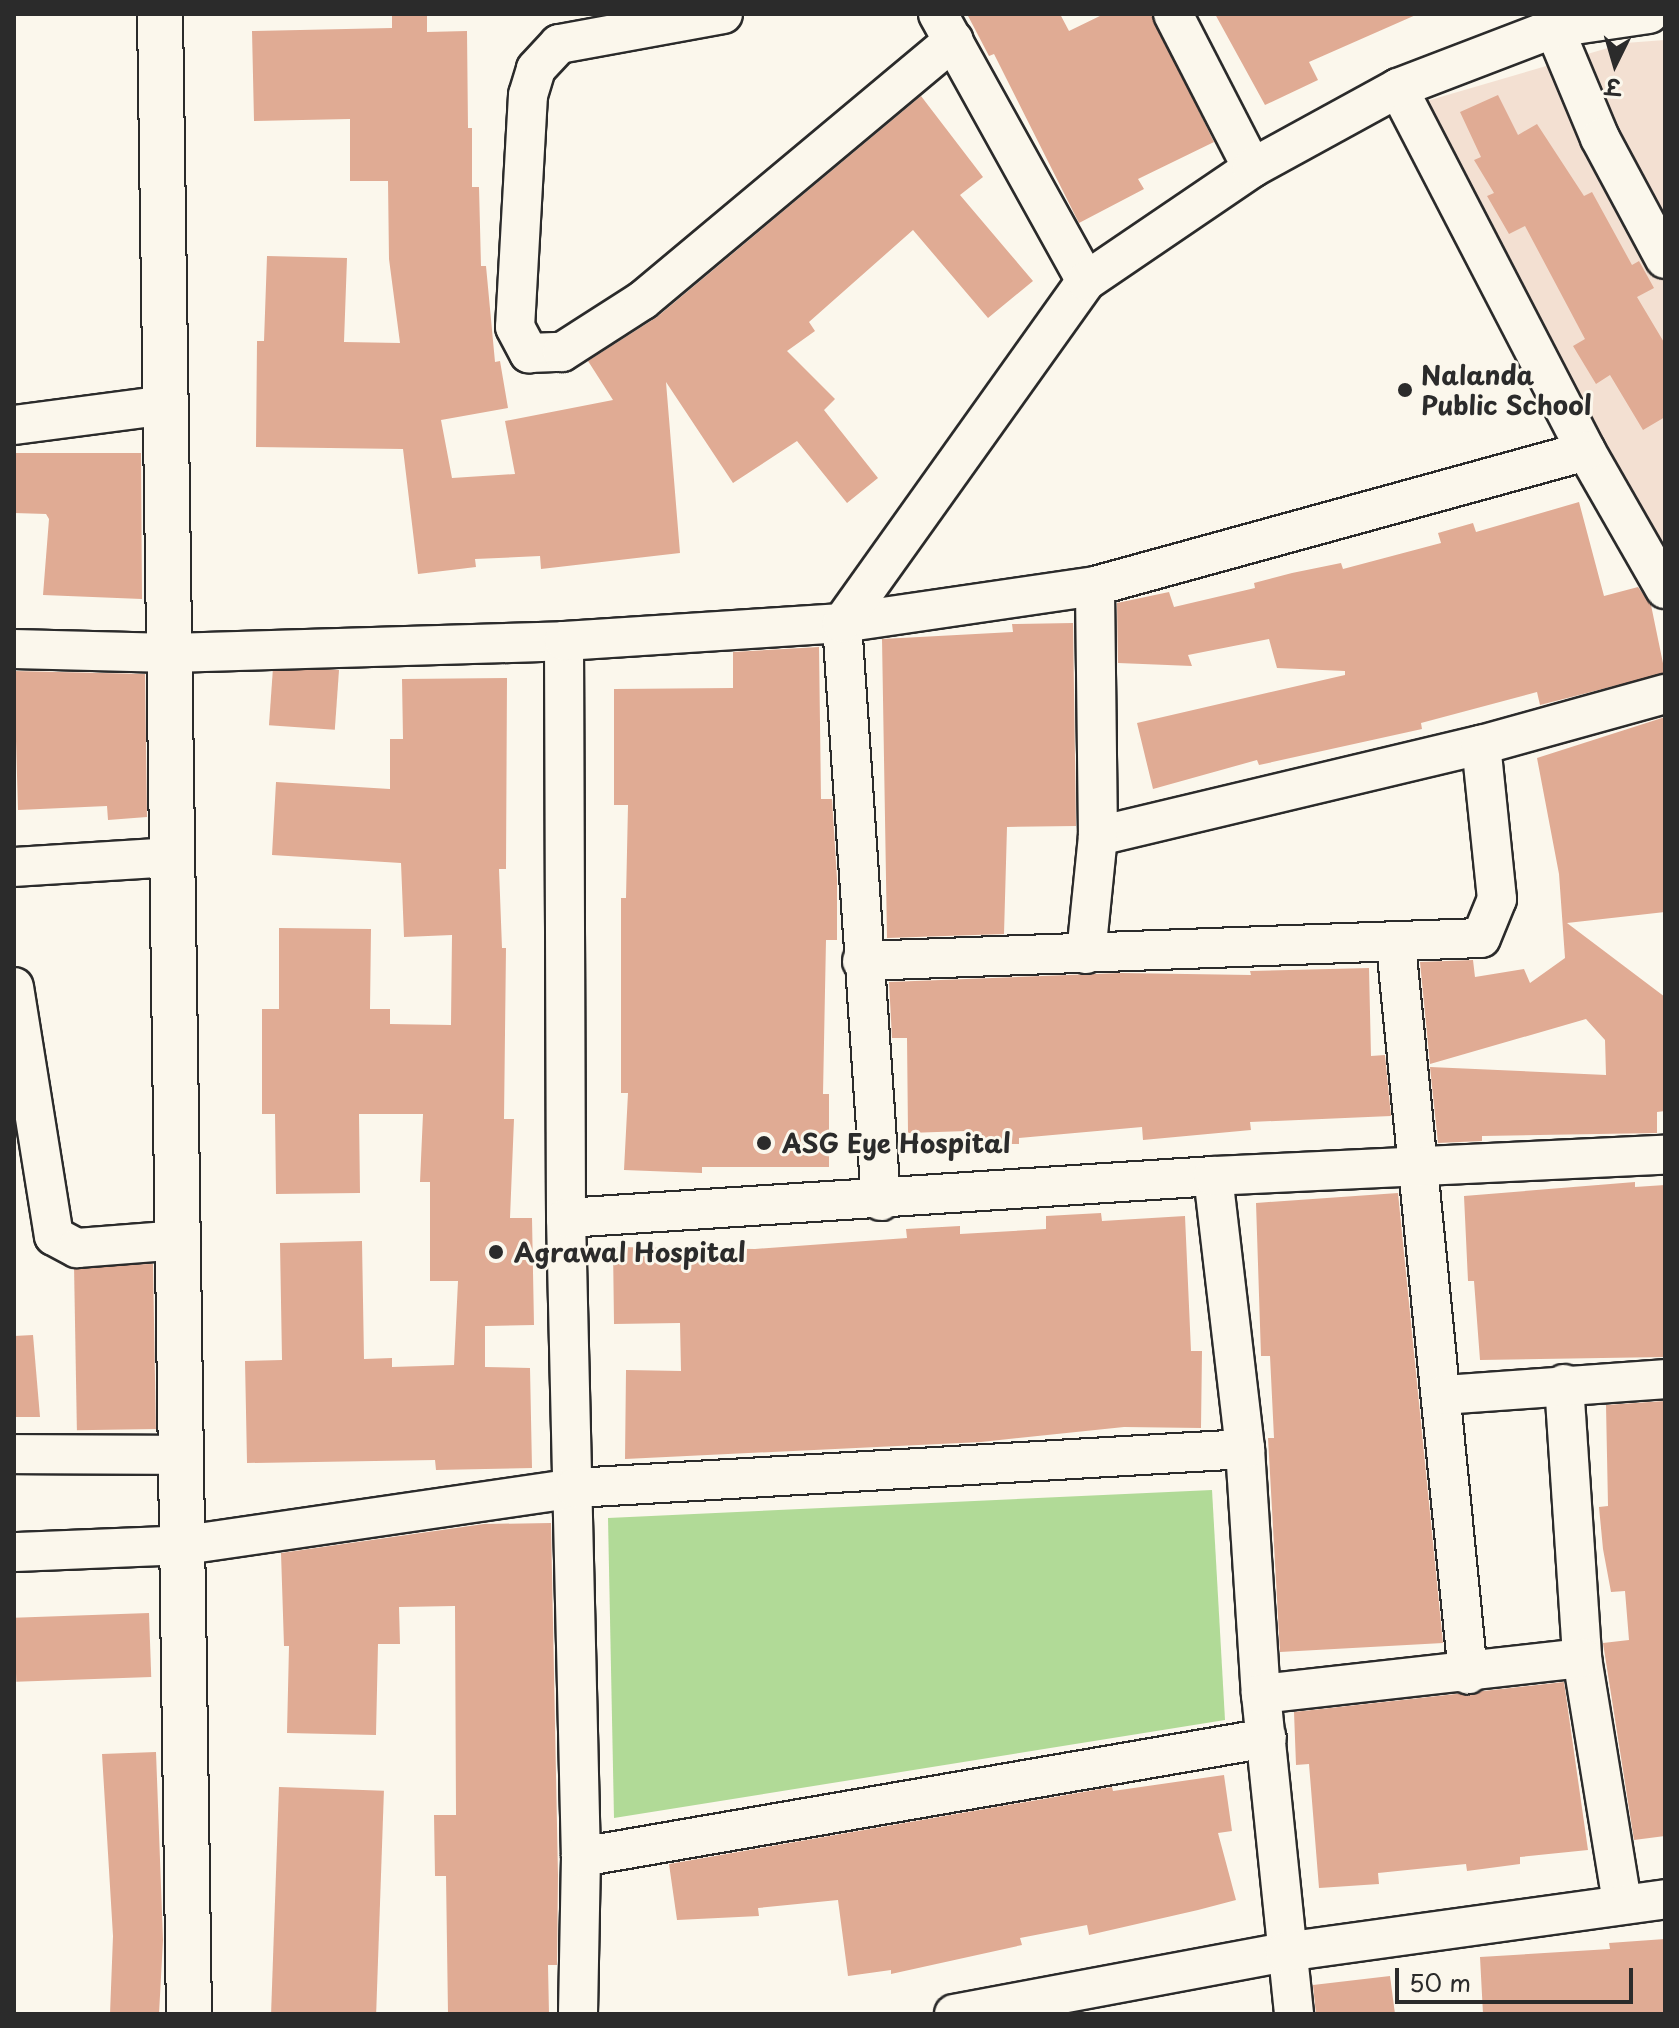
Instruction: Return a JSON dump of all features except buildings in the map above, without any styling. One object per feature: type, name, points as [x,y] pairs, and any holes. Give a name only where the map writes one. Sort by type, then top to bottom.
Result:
[{"type":"street","points":[[160,14],[181,1240],[189,2014]]},
{"type":"street","points":[[723,14],[559,44],[536,69],[528,95],[515,327],[529,353],[562,352],[643,300],[946,27],[1086,281]]},
{"type":"street","points":[[1173,14],[1252,168]]},
{"type":"street","points":[[881,1201],[862,961],[842,623],[1086,281],[1252,168],[1398,88],[1554,28],[1649,14]]},
{"type":"street","points":[[1554,28],[1600,138],[1665,259]]},
{"type":"street","points":[[1398,88],[1586,451],[1665,589]]},
{"type":"street","points":[[14,425],[166,405]]},
{"type":"street","points":[[14,649],[171,653],[564,641],[842,623],[1095,586],[1586,451]]},
{"type":"street","points":[[1086,954],[1098,836],[1095,586]]},
{"type":"street","points":[[564,641],[566,1218],[575,1488],[581,1857],[578,2014]]},
{"type":"street","points":[[1098,836],[1481,745],[1665,694]]},
{"type":"street","points":[[862,961],[1396,945],[1481,938],[1497,899],[1481,745]]},
{"type":"street","points":[[14,867],[174,857]]},
{"type":"street","points":[[1396,945],[1421,1166],[1468,1674]]},
{"type":"street","points":[[14,987],[54,1236],[77,1248],[181,1240]]},
{"type":"street","points":[[566,1218],[881,1201],[1213,1176],[1665,1155]]},
{"type":"street","points":[[1213,1176],[1245,1449],[1261,1694],[1285,1952],[1294,2014]]},
{"type":"street","points":[[1443,1395],[1665,1379]]},
{"type":"street","points":[[1564,1384],[1582,1658],[1622,1903]]},
{"type":"street","points":[[14,1552],[185,1545],[575,1488],[1245,1449]]},
{"type":"street","points":[[14,1454],[184,1455]]},
{"type":"street","points":[[1261,1694],[1468,1674],[1582,1658]]},
{"type":"street","points":[[581,1857],[1267,1738]]},
{"type":"street","points":[[954,2014],[1285,1952],[1665,1899]]},
{"type":"shaded area","points":[[1665,40],[1665,560],[1413,105],[1625,43]]},
{"type":"green space","points":[[1212,1490],[1225,1720],[614,1818],[608,1518]]},
{"type":"place","name":"Nalanda Public School","points":[[1405,390]]},
{"type":"place","name":"ASG Eye Hospital","points":[[764,1143]]},
{"type":"place","name":"Agrawal Hospital","points":[[496,1252]]}]
